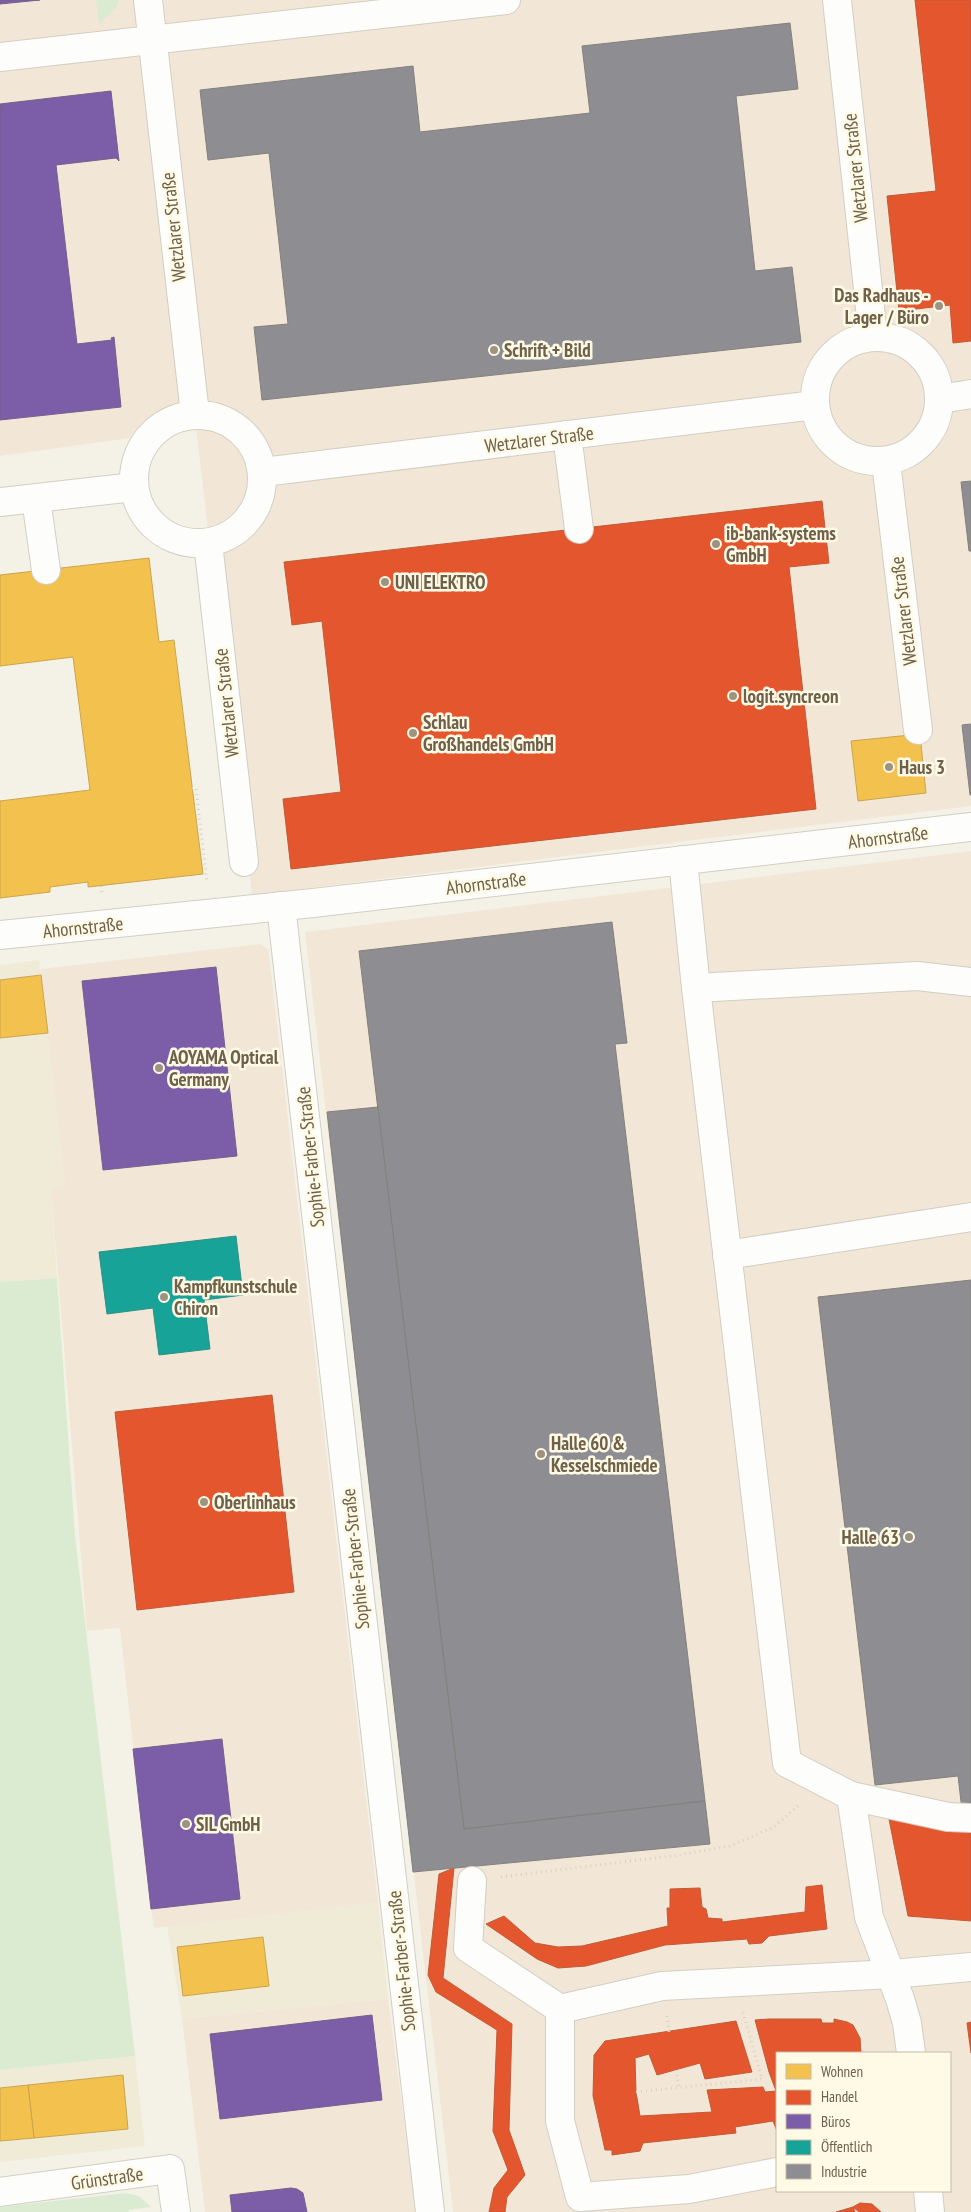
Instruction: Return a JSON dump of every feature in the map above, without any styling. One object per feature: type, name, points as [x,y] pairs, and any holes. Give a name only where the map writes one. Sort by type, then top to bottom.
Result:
[{"type":"street","name":"Wetzlarer Straße","points":[[148,0],[194,414]]},
{"type":"street","points":[[0,57],[506,0]]},
{"type":"street","name":"Wetzlarer Straße","points":[[837,0],[873,336]]},
{"type":"street","points":[[873,336],[894,338],[912,347],[927,360],[937,378],[940,399],[938,416],[930,433],[918,447],[903,456],[886,462],[866,461],[847,454],[837,446],[820,425],[815,405],[816,386],[823,367],[836,352],[853,341],[873,336]]},
{"type":"street","points":[[940,399],[971,394]]},
{"type":"street","name":"Wetzlarer Straße","points":[[263,472],[815,405]]},
{"type":"street","points":[[194,414],[214,416],[232,423],[247,436],[254,448],[263,472],[262,492],[255,510],[243,526],[227,538],[208,543],[188,543],[168,536],[157,528],[140,507],[134,488],[135,466],[142,446],[156,430],[174,419],[194,414]]},
{"type":"street","points":[[576,434],[588,528]]},
{"type":"street","name":"Wetzlarer Straße","points":[[886,462],[918,730]]},
{"type":"street","points":[[0,502],[134,488]]},
{"type":"street","points":[[36,499],[46,570]]},
{"type":"street","name":"Wetzlarer Straße","points":[[208,543],[244,862]]},
{"type":"street","name":"Ahornstraße","points":[[0,935],[281,906],[971,827]]},
{"type":"street","points":[[683,860],[696,988],[787,1763],[851,1796],[948,1817],[971,1818]]},
{"type":"street","name":"Sophie-Farber-Straße","points":[[281,906],[430,2212]]},
{"type":"street","points":[[696,988],[916,976],[971,982]]},
{"type":"street","points":[[727,1255],[971,1217]]},
{"type":"street","points":[[851,1796],[869,1917],[892,1974],[906,2018],[911,2052]]},
{"type":"street","points":[[472,1881],[468,1948],[560,2009],[662,1986],[892,1974],[971,1967]]},
{"type":"street","points":[[560,2009],[560,2121],[580,2197],[689,2189],[776,2172]]},
{"type":"street","name":"Grünstraße","points":[[0,2192],[170,2169],[176,2212]]},
{"type":"street","points":[[928,2192],[930,2212]]},
{"type":"path","points":[[192,788],[196,788],[211,913]]},
{"type":"path","points":[[472,1881],[679,1855],[730,1846],[774,1827],[799,1805],[818,1779]]},
{"type":"path","points":[[636,2092],[762,2079],[743,2014],[739,1982]]},
{"type":"path","points":[[676,2070],[678,2088]]},
{"type":"shaded area","points":[[0,0],[971,0],[971,806],[252,895],[196,429],[0,456]]},
{"type":"shaded area","points":[[971,851],[971,2212],[453,2212],[305,932]]},
{"type":"shaded area","points":[[260,944],[268,949],[270,963],[378,1902],[154,1928],[120,1628],[87,1631],[51,1189],[65,1187],[40,969]]},
{"type":"shaded area","points":[[39,960],[65,1188],[51,1189],[57,1278],[0,1282],[0,965]]},
{"type":"shaded area","points":[[378,1902],[388,1999],[182,2019],[167,1926]]},
{"type":"shaded area","points":[[388,1999],[416,2212],[205,2212],[182,2019]]},
{"type":"shaded area","points":[[135,2056],[145,2146],[0,2162],[0,2070]]},
{"type":"green space","points":[[96,0],[119,0],[116,8],[99,24]]},
{"type":"green space","points":[[57,1278],[75,1535],[135,2056],[0,2070],[0,1282]]},
{"type":"green space","points":[[126,2193],[139,2196],[151,2207],[129,2210],[129,2212],[0,2212],[0,2207]]},
{"type":"building: Wohnen","points":[[149,558],[159,642],[174,640],[203,874],[88,887],[88,882],[50,887],[50,892],[0,898],[0,801],[90,790],[73,657],[0,666],[0,575]]},
{"type":"building: Wohnen","name":"Haus 3","points":[[920,734],[926,793],[858,801],[851,741]]},
{"type":"building: Wohnen","points":[[41,975],[48,1033],[0,1038],[0,980]]},
{"type":"building: Wohnen","points":[[263,1937],[269,1986],[183,1996],[177,1947]]},
{"type":"building: Wohnen","points":[[123,2075],[128,2129],[34,2138],[28,2085]]},
{"type":"building: Wohnen","points":[[28,2085],[34,2138],[0,2141],[0,2088]]},
{"type":"building: Handel","points":[[915,0],[971,0],[971,341],[953,343],[950,305],[899,311],[887,196],[936,191]]},
{"type":"building: Handel","points":[[822,501],[829,563],[789,567],[816,809],[291,869],[283,799],[341,792],[322,621],[292,625],[284,562]]},
{"type":"building: Handel","name":"Oberlinhaus","points":[[272,1395],[294,1592],[137,1610],[115,1412]]},
{"type":"building: Handel","points":[[889,1819],[971,1832],[971,1921],[908,1916]]},
{"type":"building: Handel","points":[[454,1868],[443,1978],[512,2024],[509,2130],[525,2175],[507,2197],[505,2212],[489,2212],[494,2188],[508,2170],[493,2131],[497,2030],[436,1992],[428,1975],[439,1874]]},
{"type":"building: Handel","points":[[822,1885],[827,1929],[769,1936],[762,1943],[749,1944],[747,1939],[665,1945],[586,1966],[558,1968],[537,1959],[486,1924],[504,1916],[535,1943],[558,1947],[582,1946],[668,1926],[667,1908],[670,1908],[670,1889],[700,1888],[702,1907],[706,1909],[708,1918],[722,1919],[722,1922],[805,1912],[806,1887]]},
{"type":"building: Handel","points":[[821,2019],[822,2023],[834,2023],[834,2019],[847,2022],[853,2025],[860,2038],[861,2052],[776,2052],[776,2091],[755,2020]]},
{"type":"building: Handel","points":[[736,2021],[752,2072],[705,2079],[700,2063],[657,2075],[649,2054],[635,2058],[636,2092],[640,2116],[712,2112],[707,2090],[763,2087],[765,2092],[776,2091],[776,2128],[773,2121],[735,2127],[736,2133],[643,2143],[640,2151],[612,2155],[612,2150],[605,2150],[593,2096],[594,2055],[605,2041]]},
{"type":"building: Handel","points":[[971,2022],[971,2053],[967,2023]]},
{"type":"building: Handel","points":[[860,2203],[872,2204],[881,2212],[859,2212],[853,2207]]},
{"type":"building: Handel","points":[[853,2207],[855,2212],[836,2212]]},
{"type":"building: Büros","points":[[0,0],[40,0],[0,4]]},
{"type":"building: Büros","points":[[111,91],[119,161],[116,158],[56,165],[77,344],[112,340],[111,338],[114,337],[121,407],[0,420],[0,104]]},
{"type":"building: Büros","name":"AOYAMA Optical Germany","points":[[216,967],[237,1156],[103,1170],[82,981]]},
{"type":"building: Büros","name":"SIL GmbH","points":[[222,1739],[240,1899],[151,1909],[133,1749]]},
{"type":"building: Büros","points":[[372,2015],[382,2100],[220,2119],[210,2034]]},
{"type":"building: Büros","points":[[291,2188],[303,2193],[307,2212],[232,2212],[230,2195]]},
{"type":"building: Öffentlich","name":"Kampfkunstschule Chiron","points":[[236,1236],[243,1295],[204,1300],[210,1349],[159,1355],[153,1308],[107,1314],[99,1252]]},
{"type":"building: Industrie","points":[[790,23],[798,89],[736,96],[755,271],[792,267],[801,342],[262,400],[254,327],[288,324],[269,153],[208,160],[200,90],[413,66],[420,132],[590,113],[582,46]]},
{"type":"building: Industrie","points":[[971,481],[971,551],[969,551],[961,482]]},
{"type":"building: Industrie","points":[[971,724],[971,795],[970,795],[962,725]]},
{"type":"building: Industrie","name":"Halle 60 & Kesselschmiede","points":[[612,922],[627,1043],[615,1044],[705,1801],[464,1829],[359,951]]},
{"type":"building: Industrie","points":[[378,1107],[464,1829],[705,1801],[710,1844],[413,1872],[327,1112]]},
{"type":"building: Industrie","name":"Halle 63","points":[[971,1280],[971,1809],[962,1810],[958,1776],[875,1785],[818,1297]]},
{"type":"place","name":"Das Radhaus - Lager / Büro","points":[[939,306]]},
{"type":"place","name":"Schrift + Bild","points":[[494,350]]},
{"type":"place","name":"ib-bank-systems GmbH","points":[[716,544]]},
{"type":"place","name":"UNI ELEKTRO","points":[[385,582]]},
{"type":"place","name":"logit.syncreon","points":[[733,696]]},
{"type":"place","name":"Schlau Großhandels GmbH","points":[[413,733]]},
{"type":"place","name":"Haus 3","points":[[889,767]]},
{"type":"place","name":"AOYAMA Optical Germany","points":[[159,1068]]},
{"type":"place","name":"Kampfkunstschule Chiron","points":[[164,1297]]},
{"type":"place","name":"Halle 60 & Kesselschmiede","points":[[541,1454]]},
{"type":"place","name":"Oberlinhaus","points":[[204,1502]]},
{"type":"place","name":"Halle 63","points":[[909,1537]]},
{"type":"place","name":"SIL GmbH","points":[[186,1824]]}]
